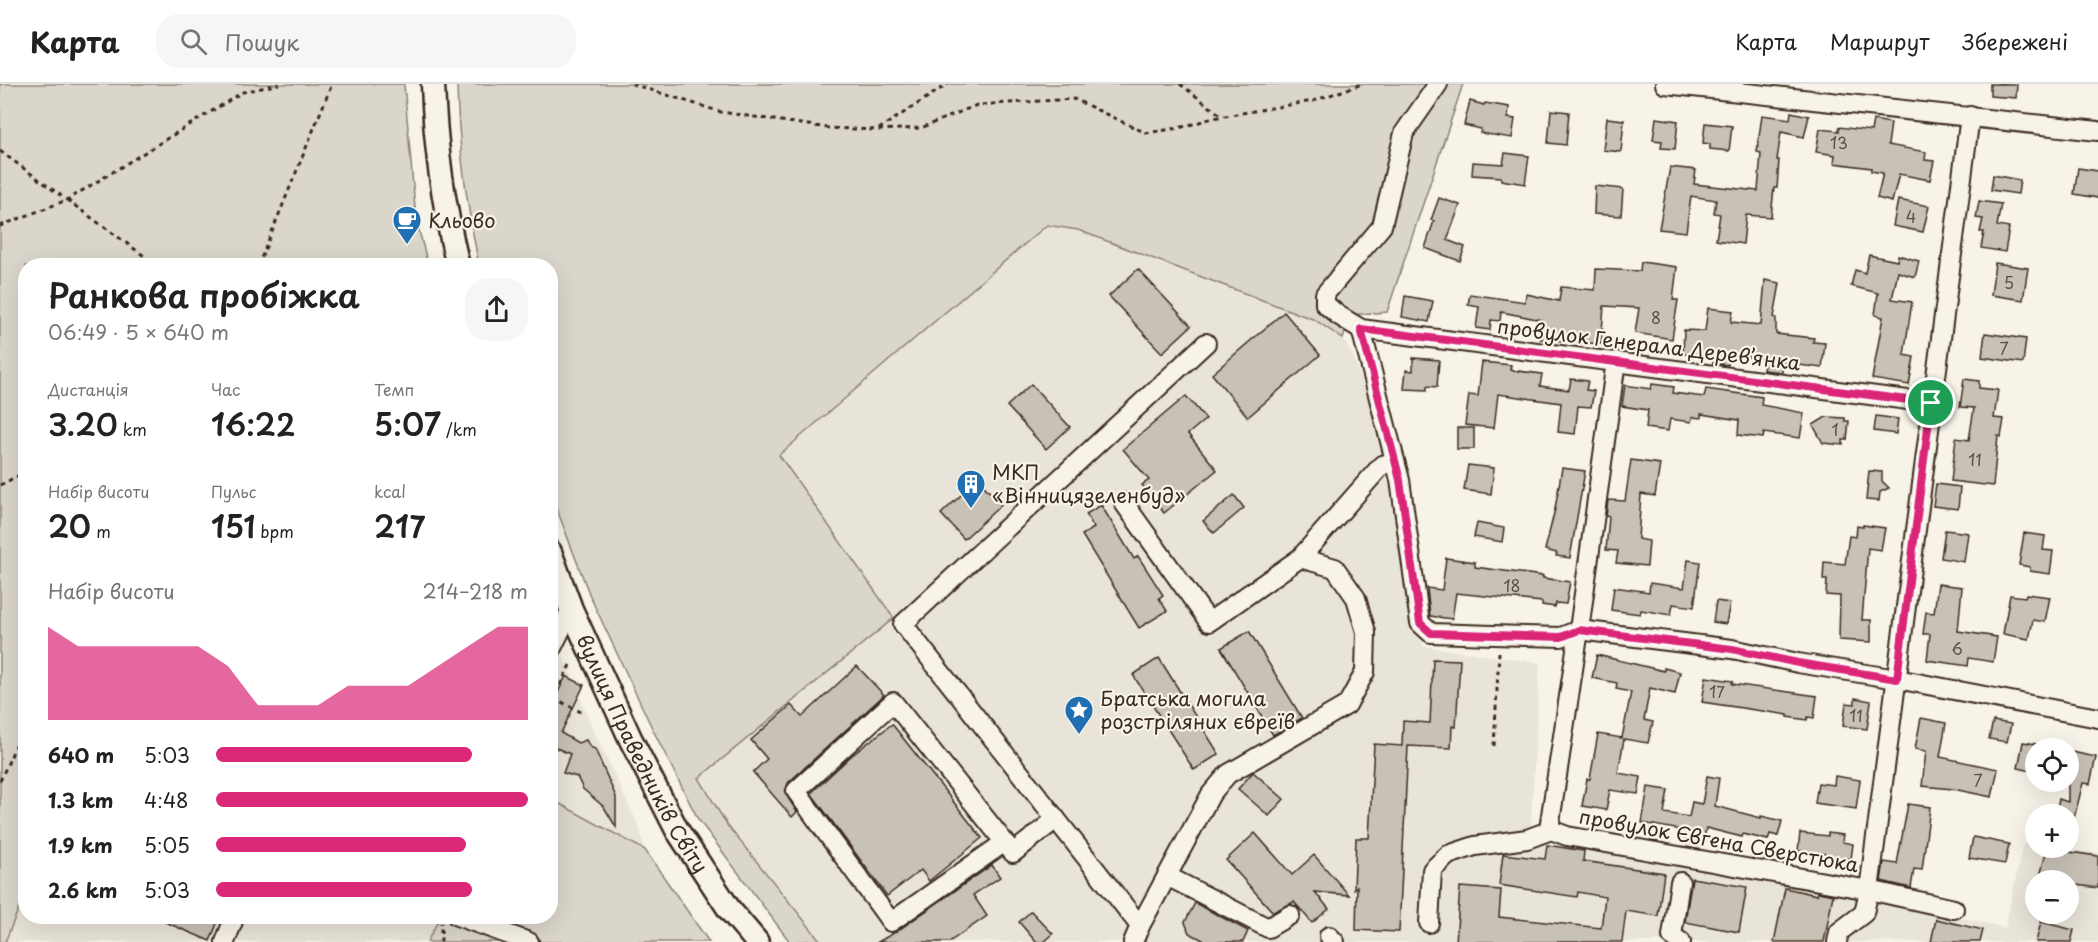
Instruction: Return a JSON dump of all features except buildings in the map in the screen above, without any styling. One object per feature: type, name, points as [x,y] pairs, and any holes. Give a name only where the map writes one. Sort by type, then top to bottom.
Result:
[{"type":"main road","points":[[433,84],[436,127],[451,239],[456,258]]},
{"type":"main road","name":"вулиця Праведників Світу","points":[[558,574],[571,609],[631,740],[677,830],[729,909],[757,942]]},
{"type":"street","points":[[1438,84],[1404,133],[1382,226],[1325,294],[1325,304],[1361,329],[1400,480],[1420,623],[1431,633],[1561,637],[1579,630],[1732,649],[2098,718]]},
{"type":"street","points":[[1665,84],[2098,131]]},
{"type":"street","points":[[1837,942],[1839,932],[1864,913],[1869,890],[1970,116]]},
{"type":"street","name":"провулок Генерала Деревʼянка","points":[[1361,329],[1931,403]]},
{"type":"street","points":[[1206,343],[903,624],[1056,819],[1137,934],[1211,794],[1228,774],[1347,705],[1365,672],[1366,632],[1356,598],[1335,568],[1300,558]]},
{"type":"street","name":"провулок Євгена Сверстюка","points":[[1616,362],[1550,822],[1551,830],[1567,836],[1869,890],[1954,909]]},
{"type":"street","points":[[1124,503],[1209,622],[1300,558],[1382,465],[1395,462]]},
{"type":"street","points":[[558,636],[571,609]]},
{"type":"street","points":[[1005,842],[891,922],[796,791],[893,702],[1005,842],[1013,853],[1056,819]]},
{"type":"street","points":[[1429,923],[1432,870],[1448,855],[1475,846],[1527,839],[1551,830]]},
{"type":"street","points":[[1167,876],[1268,928],[1290,915]]},
{"type":"street","points":[[1680,882],[1672,936],[1681,942]]},
{"type":"street","points":[[225,942],[232,924]]},
{"type":"street","points":[[479,924],[529,942]]},
{"type":"path","points":[[0,226],[67,201],[243,92],[279,84]]},
{"type":"path","points":[[261,258],[332,84]]},
{"type":"path","points":[[632,84],[721,112],[828,128],[878,130],[921,128],[976,105],[1074,99],[1146,133],[1179,128],[1222,116],[1313,101],[1362,84]]},
{"type":"path","points":[[878,130],[948,84]]},
{"type":"path","points":[[1180,84],[1222,116]]},
{"type":"path","points":[[0,151],[147,258]]},
{"type":"path","points":[[0,485],[18,476]]},
{"type":"path","points":[[1494,746],[1500,635]]},
{"type":"path","points":[[558,690],[570,666]]},
{"type":"path","points":[[558,700],[581,712]]},
{"type":"path","points":[[0,781],[18,740]]},
{"type":"path","points":[[441,924],[441,942]]},
{"type":"shaded area","points":[[0,84],[404,84],[416,219],[426,258],[18,258],[18,910],[5,942],[0,942]]},
{"type":"shaded area","points":[[457,84],[1463,84],[1387,312],[1350,315],[1343,339],[1315,320],[1078,230],[1047,225],[779,455],[894,618],[699,778],[727,825],[820,940],[790,942],[698,819],[590,596],[558,512],[558,258],[478,258],[459,130]]},
{"type":"shaded area","points":[[1047,225],[1078,230],[1315,320],[1343,339],[1354,357],[1386,452],[1423,646],[1540,663],[1530,840],[1868,895],[2005,928],[2023,844],[2025,844],[2025,858],[2079,858],[2079,851],[2098,853],[2098,942],[822,942],[727,825],[699,778],[893,618],[779,456]]},
{"type":"shaded area","points":[[558,645],[593,729],[639,827],[645,850],[558,803]]},
{"type":"shaded area","points":[[558,803],[645,850],[709,942],[427,942],[436,924],[558,924]]},
{"type":"shaded area","points":[[18,909],[18,924],[436,924],[427,942],[5,942]]},
{"type":"place","name":"Кльово","points":[[407,246]]},
{"type":"place","name":"МКП «Вінницязеленбуд»","points":[[971,510]]},
{"type":"place","name":"Братська могила розстріляних євреїв","points":[[1079,736]]},
{"type":"route","points":[[1361,329],[1616,362],[1931,403],[1897,679],[1798,663],[1732,649],[1579,630],[1561,637],[1431,633],[1420,623],[1400,480],[1361,329]]}]
